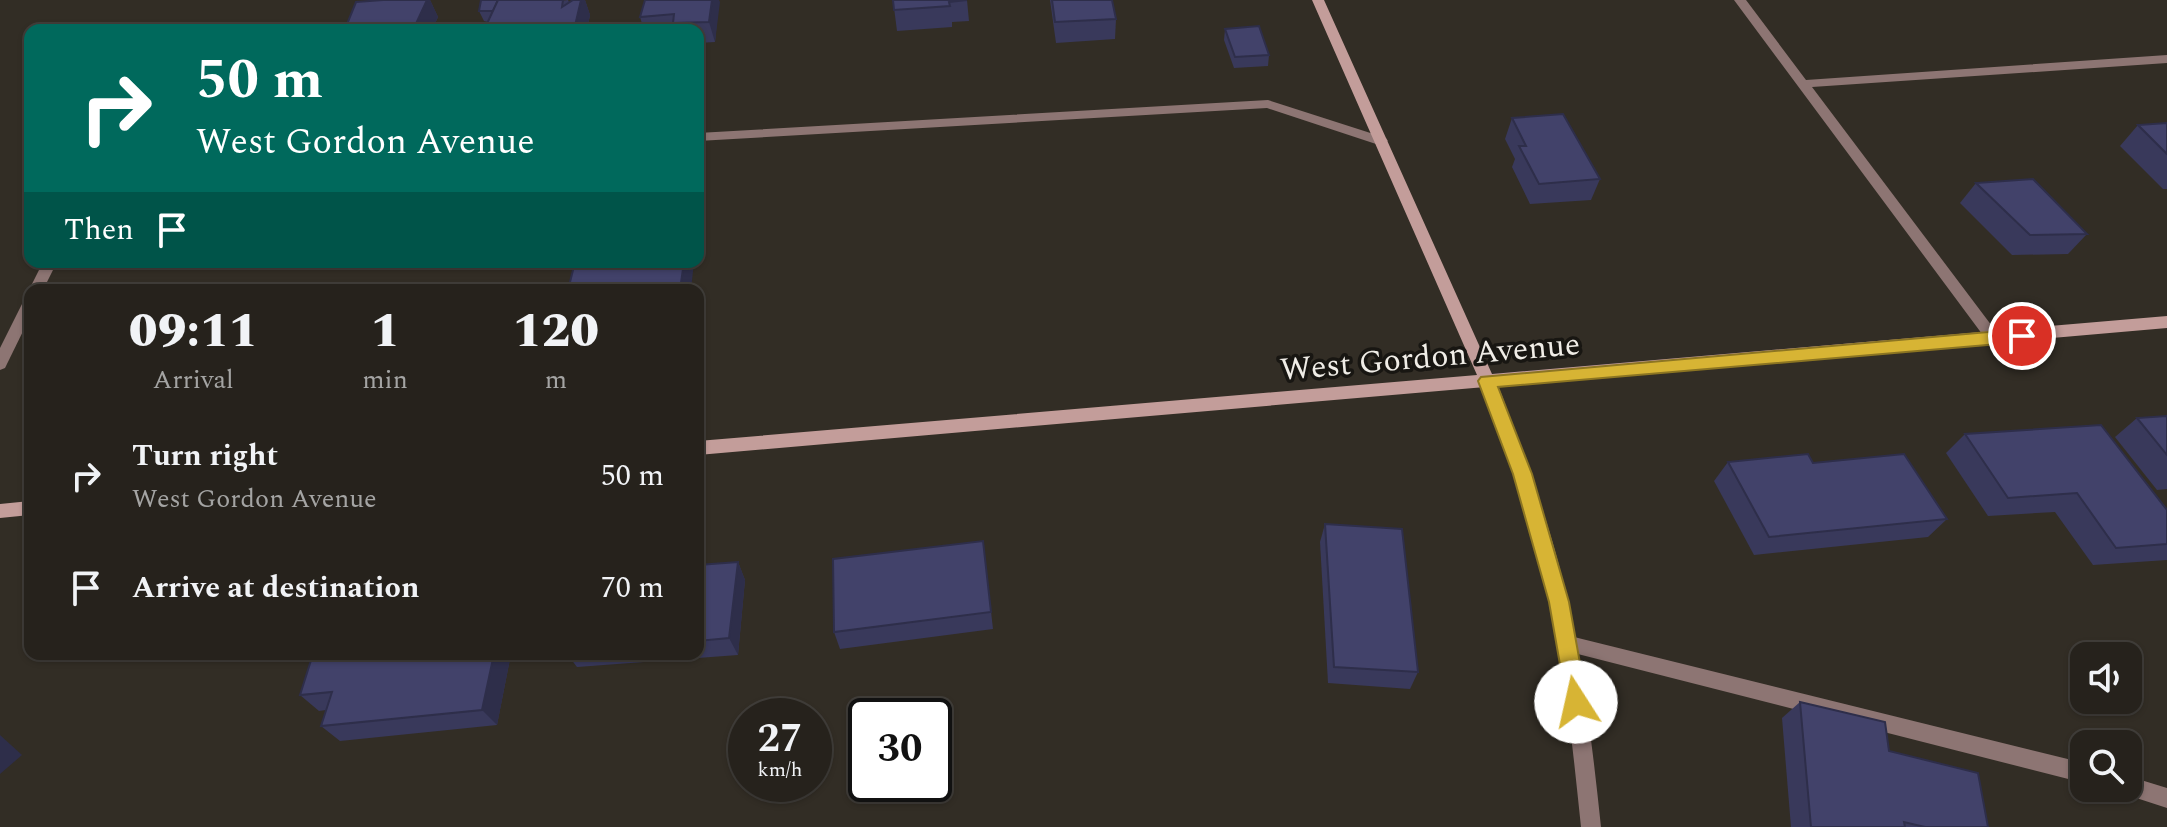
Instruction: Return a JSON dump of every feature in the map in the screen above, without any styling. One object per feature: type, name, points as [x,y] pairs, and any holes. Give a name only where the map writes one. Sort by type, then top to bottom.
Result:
[{"type":"street","points":[[1318,0],[1487,381],[1523,474],[1559,602],[1581,732],[1591,827]]},
{"type":"street","points":[[1740,0],[1993,338]]},
{"type":"street","points":[[1803,84],[2167,59]]},
{"type":"street","points":[[704,137],[1268,104],[1381,141]]},
{"type":"street","points":[[0,364],[24,314]]},
{"type":"street","name":"West Gordon Avenue","points":[[704,447],[2167,322]]},
{"type":"street","points":[[0,511],[24,509]]},
{"type":"street","points":[[1566,643],[2070,769]]},
{"type":"street","points":[[2142,790],[2167,798]]},
{"type":"building","points":[[427,0],[416,24],[347,24],[356,2]]},
{"type":"building","points":[[481,0],[498,0],[493,11],[479,11]]},
{"type":"building","points":[[498,0],[563,0],[562,7],[573,0],[581,0],[575,24],[487,24]]},
{"type":"building","points":[[645,0],[712,0],[709,22],[673,23],[674,14],[640,17]]},
{"type":"building","points":[[893,0],[967,0],[949,2],[950,6],[894,10]]},
{"type":"building","points":[[1052,0],[1112,0],[1116,19],[1055,22]]},
{"type":"building","points":[[1259,26],[1269,55],[1235,57],[1225,29]]},
{"type":"building","points":[[1563,114],[1600,179],[1539,184],[1519,146],[1526,146],[1512,118]]},
{"type":"building","points":[[2167,123],[2167,154],[2138,125]]},
{"type":"building","points":[[2033,179],[2087,234],[2030,235],[1976,183]]},
{"type":"building","points":[[574,268],[683,268],[681,284],[570,284]]},
{"type":"building","points":[[2167,416],[2167,455],[2137,418]]},
{"type":"building","points":[[2101,425],[2167,510],[2167,544],[2116,548],[2077,493],[2008,498],[1965,434]]},
{"type":"building","points":[[1808,454],[1813,463],[1904,454],[1947,519],[1769,537],[1728,462]]},
{"type":"building","points":[[1325,524],[1402,529],[1418,672],[1334,667]]},
{"type":"building","points":[[983,541],[991,612],[834,632],[833,559]]},
{"type":"building","points":[[738,562],[729,638],[704,640],[704,565]]},
{"type":"building","points":[[311,660],[493,660],[482,710],[321,726],[332,692],[300,695]]},
{"type":"building","points":[[1800,702],[1885,722],[1889,751],[1978,773],[1988,827],[1925,827],[1904,822],[1905,827],[1811,827]]},
{"type":"route","points":[[1576,702],[1559,602],[1523,474],[1487,381],[2022,336]]}]
